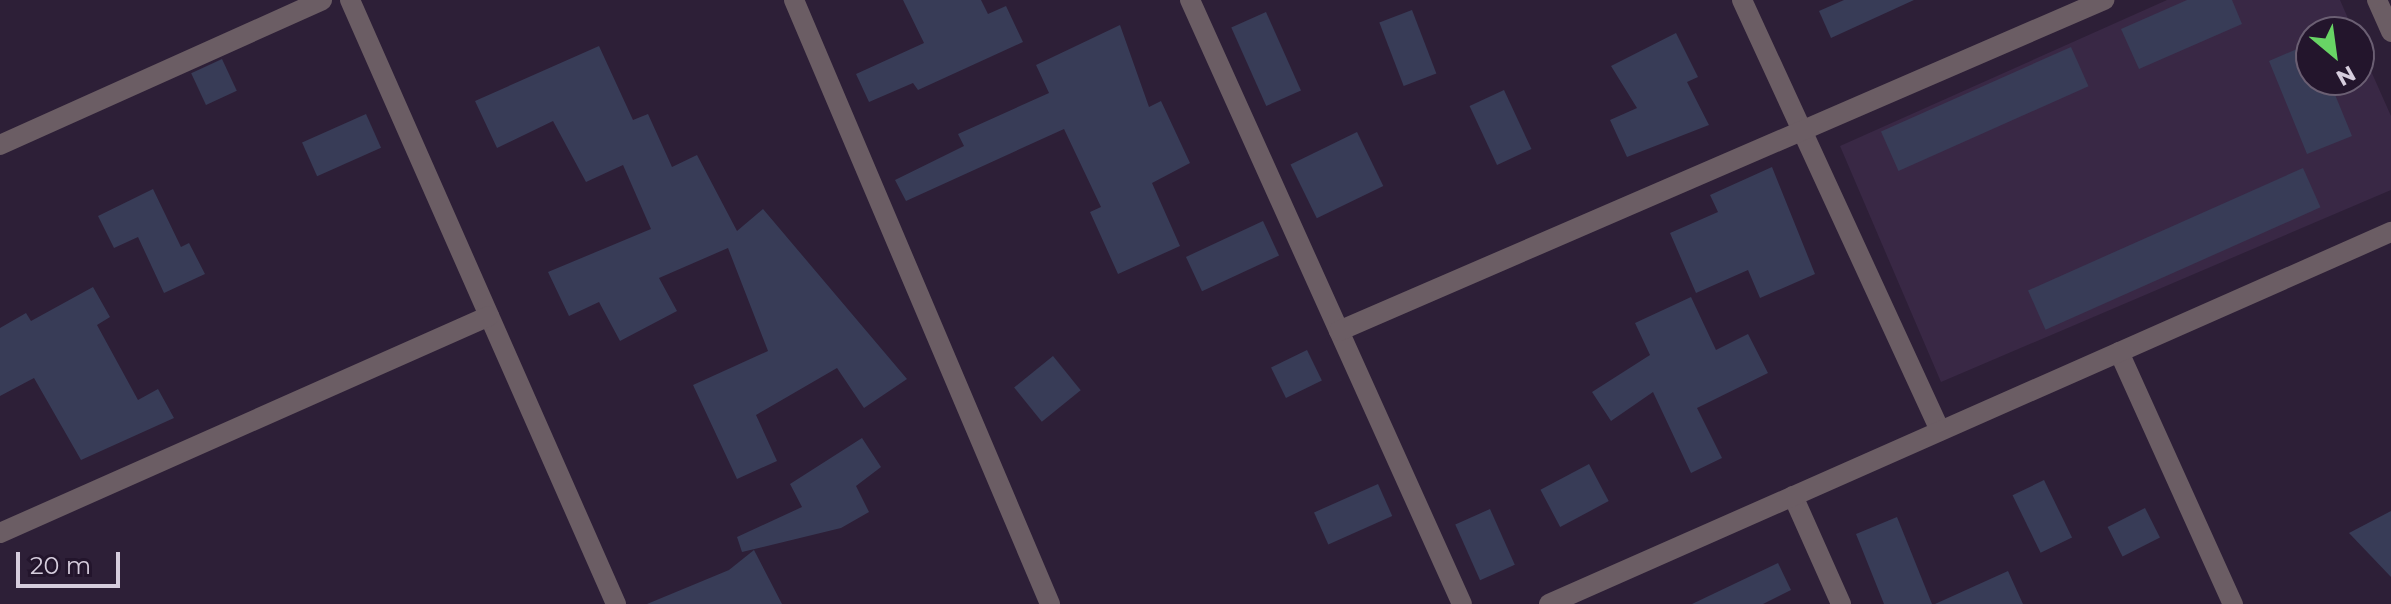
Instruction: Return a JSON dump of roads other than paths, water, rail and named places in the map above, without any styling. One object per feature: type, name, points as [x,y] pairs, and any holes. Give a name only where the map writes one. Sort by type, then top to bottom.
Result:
[{"type":"street","points":[[0,145],[322,0]]},
{"type":"street","points":[[350,0],[616,604]]},
{"type":"street","points":[[794,0],[1050,604]]},
{"type":"street","points":[[1190,0],[1462,604]]},
{"type":"street","points":[[1742,0],[1940,431]]},
{"type":"street","points":[[1339,331],[2104,0]]},
{"type":"street","points":[[2377,0],[2391,32]]},
{"type":"street","points":[[1549,604],[2391,232]]},
{"type":"street","points":[[0,533],[489,316]]},
{"type":"street","points":[[2119,352],[2233,604]]},
{"type":"street","points":[[1793,496],[1841,604]]}]
